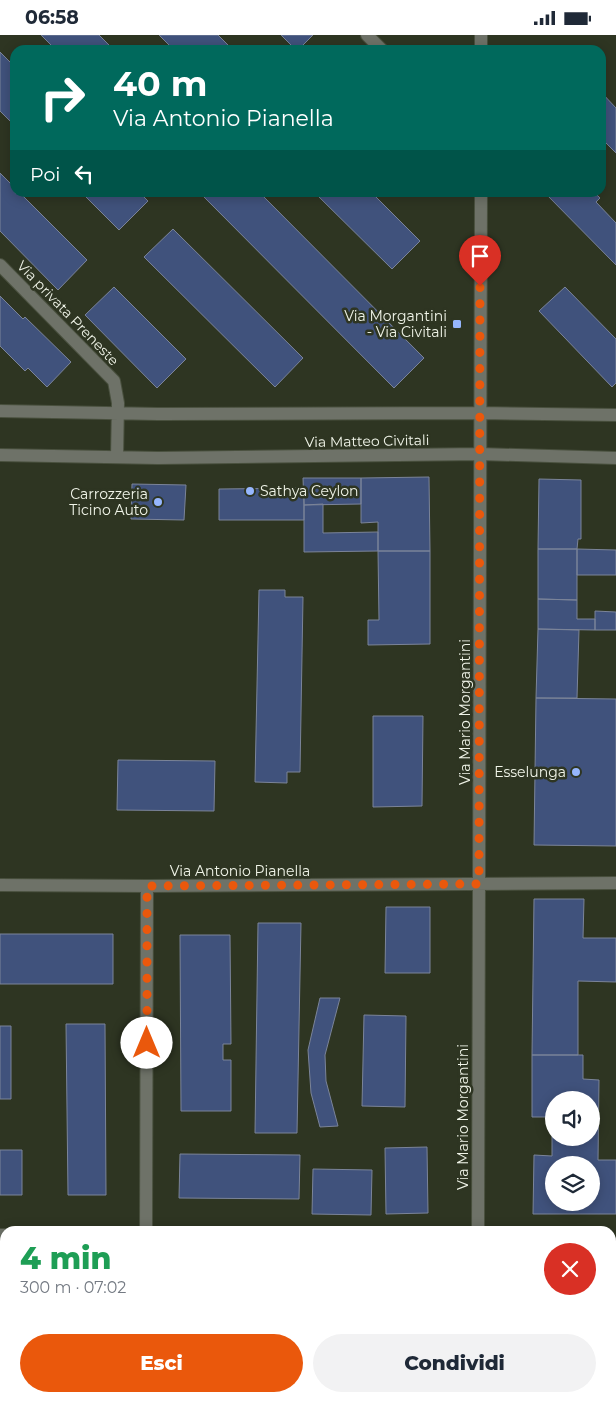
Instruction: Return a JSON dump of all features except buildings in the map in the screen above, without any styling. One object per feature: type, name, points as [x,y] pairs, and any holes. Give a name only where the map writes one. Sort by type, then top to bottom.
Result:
[{"type":"street","points":[[367,35],[377,45]]},
{"type":"street","name":"Via Mario Morgantini","points":[[478,1226],[480,197]]},
{"type":"street","name":"Via privata Preneste","points":[[0,265],[114,381],[118,412]]},
{"type":"street","name":"Via Matteo Civitali","points":[[0,411],[158,414],[480,413],[616,415]]},
{"type":"street","points":[[117,457],[118,412]]},
{"type":"street","name":"Via Matteo Civitali","points":[[0,455],[158,458],[480,454],[616,458]]},
{"type":"street","name":"Via Antonio Pianella","points":[[0,885],[616,883]]},
{"type":"street","points":[[146,1226],[147,886]]},
{"type":"place","name":"Via Morgantini - Via Civitali","points":[[457,324]]},
{"type":"place","name":"Sathya Ceylon","points":[[250,491]]},
{"type":"place","name":"Carrozzeria Ticino Auto","points":[[158,502]]},
{"type":"place","name":"Esselunga","points":[[576,772]]},
{"type":"route","points":[[147,1043],[147,886],[479,884],[480,286]]}]
